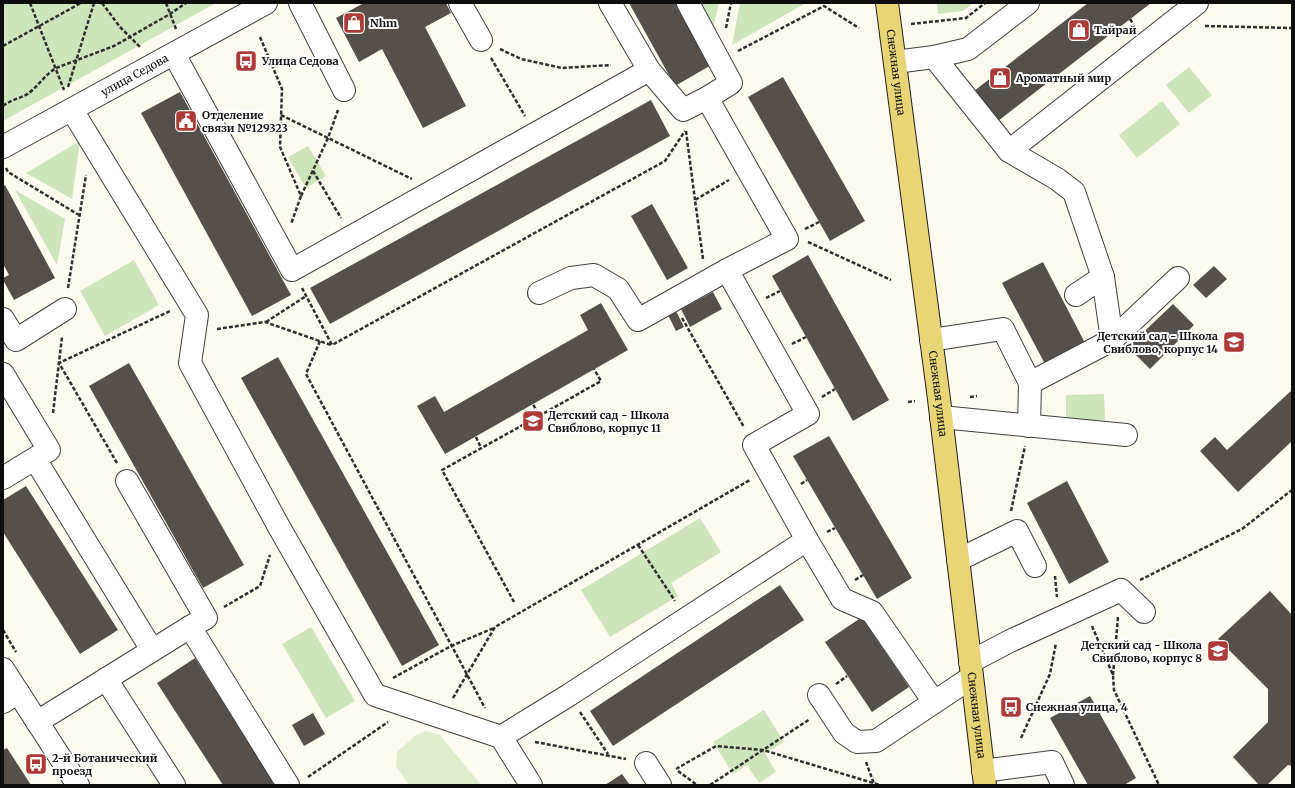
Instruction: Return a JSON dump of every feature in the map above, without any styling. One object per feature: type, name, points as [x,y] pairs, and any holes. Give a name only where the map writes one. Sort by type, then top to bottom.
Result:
[{"type":"main road","name":"Снежная улица","points":[[887,3],[941,417],[984,778]]},
{"type":"street","name":"улица Седова","points":[[3,147],[266,3]]},
{"type":"street","points":[[300,3],[344,90]]},
{"type":"street","points":[[460,3],[481,40]]},
{"type":"street","points":[[610,3],[646,64],[683,110],[707,98],[731,83],[688,3]]},
{"type":"street","points":[[895,62],[934,57],[968,49],[1028,3]]},
{"type":"street","points":[[1009,151],[1197,3]]},
{"type":"street","points":[[174,54],[292,270],[535,134],[646,64]]},
{"type":"street","points":[[934,57],[1009,151],[1056,179],[1074,192],[1103,277],[1112,340]]},
{"type":"street","points":[[539,293],[571,278],[594,275],[618,289],[638,320],[727,270],[787,239],[707,98]]},
{"type":"street","points":[[72,110],[197,315],[190,363],[279,527],[375,695],[501,737],[531,785]]},
{"type":"street","points":[[727,270],[808,414],[754,445],[842,599],[872,612],[934,702]]},
{"type":"street","points":[[1076,295],[1103,277]]},
{"type":"street","points":[[1030,383],[1112,340],[1178,278]]},
{"type":"street","points":[[3,319],[9,344],[65,309]]},
{"type":"street","points":[[931,340],[1003,329],[1030,383],[1029,426]]},
{"type":"street","points":[[3,374],[49,450],[3,478]]},
{"type":"street","points":[[941,417],[1126,435]]},
{"type":"street","points":[[35,459],[152,650]]},
{"type":"street","points":[[127,481],[198,622],[296,783]]},
{"type":"street","points":[[958,560],[1017,531],[1035,566]]},
{"type":"street","points":[[501,737],[569,695],[807,540]]},
{"type":"street","points":[[823,701],[844,733],[857,742],[876,742],[934,702],[971,670],[1010,641],[1121,590],[1144,612]]},
{"type":"street","points":[[37,722],[198,622]]},
{"type":"street","points":[[3,669],[11,697],[37,722],[78,785]]},
{"type":"street","points":[[106,679],[174,785]]},
{"type":"street","points":[[984,778],[1052,762],[1063,785]]},
{"type":"street","points":[[646,763],[660,785]]},
{"type":"path","points":[[30,3],[65,94],[94,3]]},
{"type":"path","points":[[3,46],[81,3]]},
{"type":"path","points":[[102,3],[130,37],[144,51]]},
{"type":"path","points":[[166,3],[177,32]]},
{"type":"path","points":[[3,106],[11,100],[29,93],[48,73],[56,68],[114,46],[170,14],[186,3]]},
{"type":"path","points":[[910,24],[966,18],[985,3]]},
{"type":"path","points":[[719,61],[824,6],[859,28]]},
{"type":"path","points":[[1170,25],[1292,28]]},
{"type":"path","points":[[260,37],[282,89],[280,147],[301,196]]},
{"type":"path","points":[[481,40],[521,59],[562,68],[646,64]]},
{"type":"path","points":[[481,40],[535,134]]},
{"type":"path","points":[[282,251],[301,196],[328,138],[344,90]]},
{"type":"path","points":[[281,115],[434,190]]},
{"type":"path","points":[[265,322],[332,345],[665,161],[686,129],[707,281]]},
{"type":"path","points":[[3,162],[8,172],[79,214]]},
{"type":"path","points":[[695,200],[747,169]]},
{"type":"path","points":[[313,170],[351,236]]},
{"type":"path","points":[[787,239],[805,241],[891,280]]},
{"type":"path","points":[[292,270],[332,345]]},
{"type":"path","points":[[194,333],[265,322],[306,296]]},
{"type":"path","points":[[672,301],[754,445]]},
{"type":"path","points":[[127,481],[59,363],[189,302]]},
{"type":"path","points":[[320,341],[306,374],[466,676],[501,737],[608,754],[646,763]]},
{"type":"path","points":[[514,602],[442,470],[601,381],[594,369]]},
{"type":"path","points":[[908,402],[915,401]]},
{"type":"path","points":[[532,404],[539,416]]},
{"type":"path","points":[[1017,531],[1011,512],[1029,426]]},
{"type":"path","points":[[476,437],[481,448]]},
{"type":"path","points":[[372,690],[451,646],[495,628],[768,469]]},
{"type":"path","points":[[1160,785],[1114,690],[1112,675],[1121,590],[1242,529],[1292,490]]},
{"type":"path","points":[[198,622],[260,586],[279,527]]},
{"type":"path","points":[[638,545],[686,619]]},
{"type":"path","points":[[1021,738],[1050,674],[1060,618],[1054,575]]},
{"type":"path","points":[[1084,607],[1112,675]]},
{"type":"path","points":[[441,717],[495,628]]},
{"type":"path","points":[[569,695],[608,754]]},
{"type":"path","points":[[710,785],[763,750],[823,701]]},
{"type":"path","points":[[296,783],[409,706]]},
{"type":"path","points":[[675,769],[716,746],[763,750],[880,785]]},
{"type":"green space","points":[[3,3],[216,3],[3,121]]},
{"type":"green space","points":[[693,3],[719,3],[711,37]]},
{"type":"green space","points":[[740,3],[806,3],[732,45]]},
{"type":"green space","points":[[937,3],[973,3],[963,11],[938,14]]},
{"type":"green space","points":[[1189,67],[1212,95],[1189,113],[1166,85]]},
{"type":"green space","points":[[1162,101],[1180,124],[1137,158],[1119,135]]},
{"type":"green space","points":[[80,141],[72,199],[26,173]]},
{"type":"green space","points":[[308,146],[326,176],[306,188],[288,157]]},
{"type":"green space","points":[[15,190],[65,219],[57,265]]},
{"type":"green space","points":[[134,260],[159,305],[105,336],[80,291]]},
{"type":"green space","points":[[1104,394],[1105,420],[1066,421],[1066,395]]},
{"type":"green space","points":[[700,518],[721,552],[671,583],[678,596],[610,637],[581,590]]},
{"type":"green space","points":[[311,627],[355,701],[326,718],[282,644]]},
{"type":"green space","points":[[764,710],[784,742],[765,753],[776,772],[759,783],[747,765],[733,774],[713,742]]},
{"type":"green space","points":[[426,731],[440,735],[481,785],[409,785],[396,766],[397,752],[416,735]]},
{"type":"building","points":[[364,3],[446,3],[451,13],[425,27],[466,106],[423,128],[382,49],[359,62],[336,18]]},
{"type":"building","points":[[629,3],[679,3],[713,64],[675,86]]},
{"type":"building","points":[[1088,3],[1151,3],[998,121],[974,91]]},
{"type":"building","points":[[783,77],[865,221],[830,241],[748,97]]},
{"type":"building","points":[[180,92],[291,295],[252,316],[141,113]]},
{"type":"building","points":[[651,100],[670,136],[330,324],[310,288]]},
{"type":"building","points":[[5,185],[55,278],[14,300],[3,280],[3,278],[9,275],[3,264],[3,186]]},
{"type":"building","points":[[652,204],[688,268],[667,280],[631,216]]},
{"type":"building","points":[[808,255],[889,400],[853,421],[772,276]]},
{"type":"building","points":[[1043,262],[1085,343],[1045,364],[1002,283]]},
{"type":"building","points":[[1214,266],[1227,279],[1206,298],[1193,285]]},
{"type":"building","points":[[713,292],[722,309],[690,327],[681,309]]},
{"type":"building","points":[[601,303],[628,350],[445,454],[417,406],[435,396],[444,412],[588,330],[580,315]]},
{"type":"building","points":[[1173,304],[1194,325],[1150,369],[1128,347]]},
{"type":"building","points":[[676,311],[684,327],[676,331],[668,315]]},
{"type":"building","points":[[278,357],[439,645],[402,666],[241,378]]},
{"type":"building","points":[[129,363],[244,565],[203,588],[89,386]]},
{"type":"building","points":[[1292,390],[1292,441],[1238,492],[1200,451],[1215,437],[1227,450]]},
{"type":"building","points":[[829,436],[912,578],[877,599],[793,456]]},
{"type":"building","points":[[1067,481],[1109,562],[1069,584],[1027,503]]},
{"type":"building","points":[[26,486],[118,630],[80,654],[3,532],[3,500]]},
{"type":"building","points":[[780,585],[804,620],[613,746],[590,711]]},
{"type":"building","points":[[1270,591],[1292,615],[1292,766],[1288,765],[1267,785],[1259,785],[1233,757],[1268,722],[1268,689],[1218,639]]},
{"type":"building","points":[[862,617],[909,687],[872,712],[825,642]]},
{"type":"building","points":[[195,658],[276,785],[223,785],[157,683]]},
{"type":"building","points":[[1090,696],[1136,778],[1124,785],[1088,785],[1050,718]]},
{"type":"building","points":[[313,713],[325,734],[304,746],[292,725]]},
{"type":"building","points":[[7,748],[31,785],[3,784],[3,750]]},
{"type":"building","points":[[622,774],[630,785],[605,785]]},
{"type":"place","name":"Nhm","points":[[354,23]]},
{"type":"place","name":"Тайрай","points":[[1079,30]]},
{"type":"place","name":"Улица Седова","points":[[246,61]]},
{"type":"place","name":"Ароматный мир","points":[[1000,78]]},
{"type":"place","name":"Отделение связи №129323","points":[[186,121]]},
{"type":"place","name":"Детский сад - Школа Свиблово, корпус 14","points":[[1234,342]]},
{"type":"place","name":"Детский сад - Школа Свиблово, корпус 11","points":[[533,421]]},
{"type":"place","name":"Детский сад - Школа Свиблово, корпус 8","points":[[1218,651]]},
{"type":"place","name":"Снежная улица, 4","points":[[1011,707]]},
{"type":"place","name":"2-й Ботанический проезд","points":[[36,764]]}]
